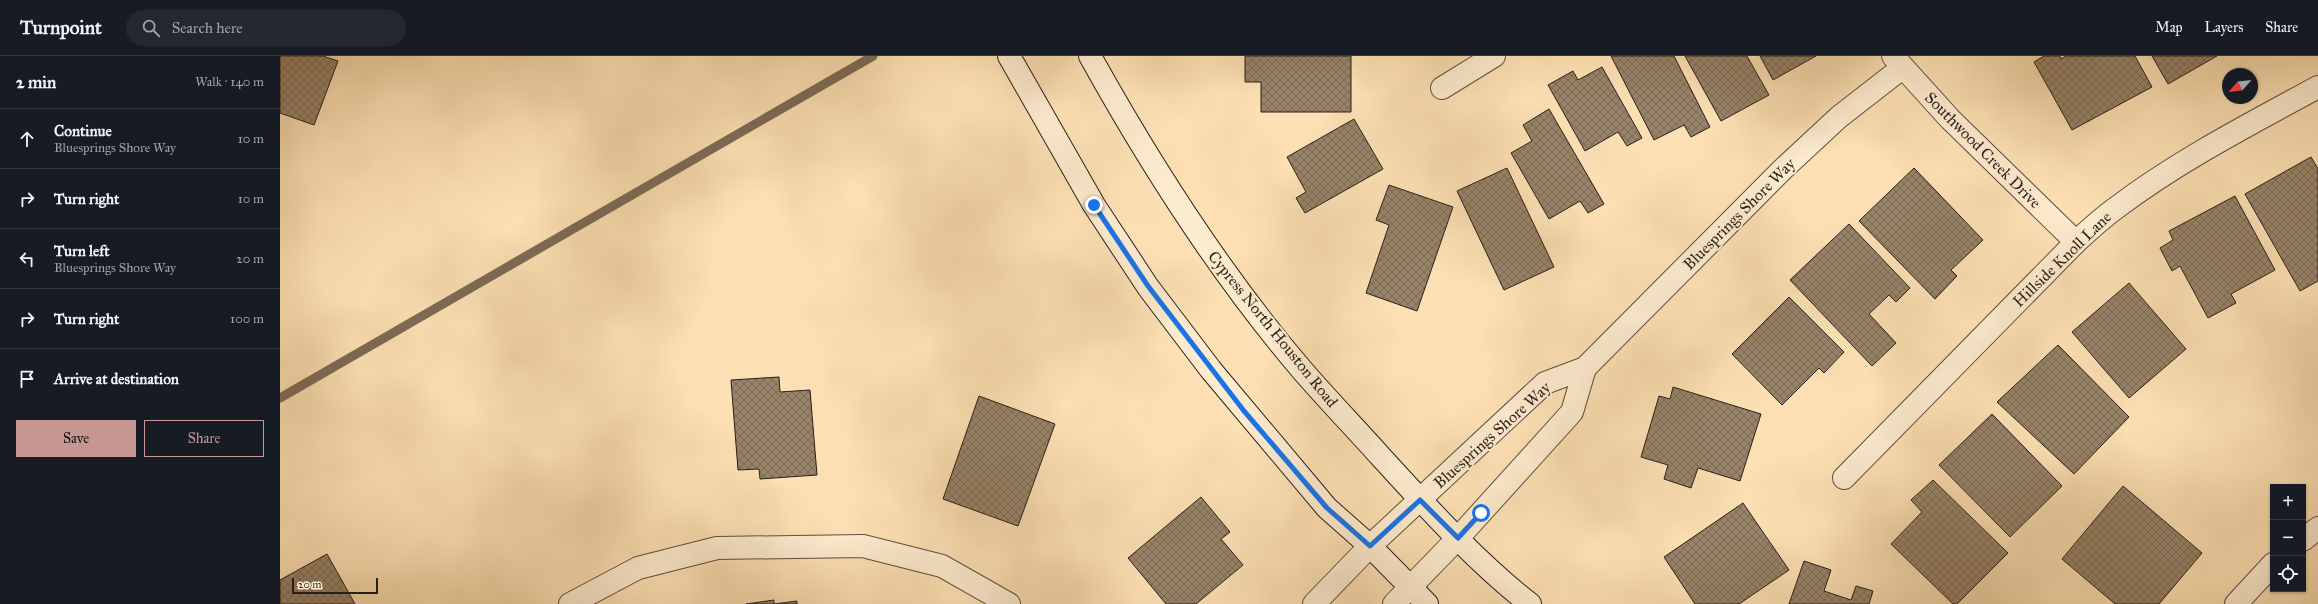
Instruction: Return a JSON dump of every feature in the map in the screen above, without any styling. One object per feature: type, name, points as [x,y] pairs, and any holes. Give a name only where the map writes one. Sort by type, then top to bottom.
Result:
[{"type":"street","points":[[1008,56],[1094,205],[1148,286],[1254,423],[1327,508],[1370,546],[1427,604]]},
{"type":"street","name":"Cypress North Houston Road","points":[[1090,56],[1152,163],[1206,245],[1302,370],[1420,500],[1458,538],[1530,604]]},
{"type":"street","points":[[1442,88],[1494,56]]},
{"type":"street","name":"Bluesprings Shore Way","points":[[1314,604],[1370,546],[1545,383],[1585,368],[1783,169],[1898,62]]},
{"type":"street","name":"Southwood Creek Drive","points":[[1898,62],[1950,119],[2076,242]]},
{"type":"street","name":"Hillside Knoll Lane","points":[[1844,478],[2076,242],[2115,208],[2149,185],[2318,87]]},
{"type":"street","name":"Bluesprings Shore Way","points":[[1394,604],[1458,538],[1572,412],[1585,368]]},
{"type":"street","points":[[2306,538],[2318,528]]},
{"type":"street","points":[[570,604],[638,568],[717,548],[862,546],[942,566],[1009,604]]},
{"type":"street","points":[[2236,604],[2270,567]]},
{"type":"building","points":[[280,56],[323,56],[338,61],[314,125],[280,113]]},
{"type":"building","points":[[1245,56],[1351,56],[1351,112],[1261,112],[1261,82],[1245,82]]},
{"type":"building","points":[[1611,56],[1674,56],[1710,127],[1691,137],[1684,125],[1654,140]]},
{"type":"building","points":[[1685,56],[1747,56],[1769,95],[1721,121]]},
{"type":"building","points":[[1760,56],[1816,56],[1773,80]]},
{"type":"building","points":[[2044,56],[2060,56],[2061,59],[2066,56],[2135,56],[2152,87],[2072,130],[2034,62]]},
{"type":"building","points":[[2152,56],[2217,56],[2168,84]]},
{"type":"building","points":[[1602,67],[1642,138],[1627,146],[1618,132],[1585,151],[1548,85],[1573,71],[1578,80]]},
{"type":"building","points":[[1549,109],[1604,204],[1588,213],[1580,201],[1549,219],[1511,153],[1532,141],[1523,125]]},
{"type":"building","points":[[1354,119],[1383,169],[1305,213],[1296,198],[1306,192],[1287,157]]},
{"type":"building","points":[[2311,157],[2318,169],[2318,281],[2300,291],[2245,194]]},
{"type":"building","points":[[1507,168],[1554,267],[1504,290],[1457,191]]},
{"type":"building","points":[[1914,168],[1983,240],[1951,270],[1957,276],[1935,299],[1859,221]]},
{"type":"building","points":[[1389,185],[1453,207],[1417,311],[1366,293],[1389,225],[1376,220]]},
{"type":"building","points":[[2235,196],[2275,270],[2231,294],[2236,303],[2208,318],[2180,266],[2172,271],[2160,248],[2173,240],[2169,231]]},
{"type":"building","points":[[1849,224],[1910,288],[1896,302],[1889,295],[1869,314],[1896,343],[1872,366],[1790,280]]},
{"type":"building","points":[[2129,283],[2186,349],[2129,398],[2072,332]]},
{"type":"building","points":[[1789,297],[1844,352],[1824,373],[1819,368],[1782,405],[1732,354]]},
{"type":"building","points":[[2058,345],[2129,417],[2074,474],[1997,402]]},
{"type":"building","points":[[779,377],[780,392],[810,390],[817,475],[760,479],[759,469],[738,470],[731,380]]},
{"type":"building","points":[[1673,387],[1761,414],[1740,481],[1698,468],[1691,488],[1664,479],[1668,465],[1641,457],[1659,396],[1670,399]]},
{"type":"building","points":[[979,396],[1055,424],[1018,526],[943,499]]},
{"type":"building","points":[[1992,414],[2062,486],[2010,537],[1939,465]]},
{"type":"building","points":[[1933,480],[2008,553],[1957,604],[1953,604],[1891,544],[1922,512],[1911,500]]},
{"type":"building","points":[[2123,486],[2202,553],[2159,604],[2115,604],[2062,559]]},
{"type":"building","points":[[1201,497],[1230,532],[1221,539],[1243,565],[1196,604],[1166,604],[1128,558]]},
{"type":"building","points":[[1743,503],[1789,570],[1739,604],[1695,604],[1664,557]]},
{"type":"building","points":[[327,554],[355,604],[280,604],[280,580]]},
{"type":"building","points":[[1804,561],[1831,570],[1824,591],[1851,600],[1856,586],[1873,591],[1869,604],[1789,604]]},
{"type":"building","points":[[774,600],[774,604],[746,604]]},
{"type":"building","points":[[797,601],[797,604],[774,604]]},
{"type":"waterway","points":[[280,398],[873,56]]},
{"type":"route","points":[[1094,205],[1148,286],[1244,411],[1327,508],[1370,546],[1420,500],[1458,538],[1481,513]]}]
